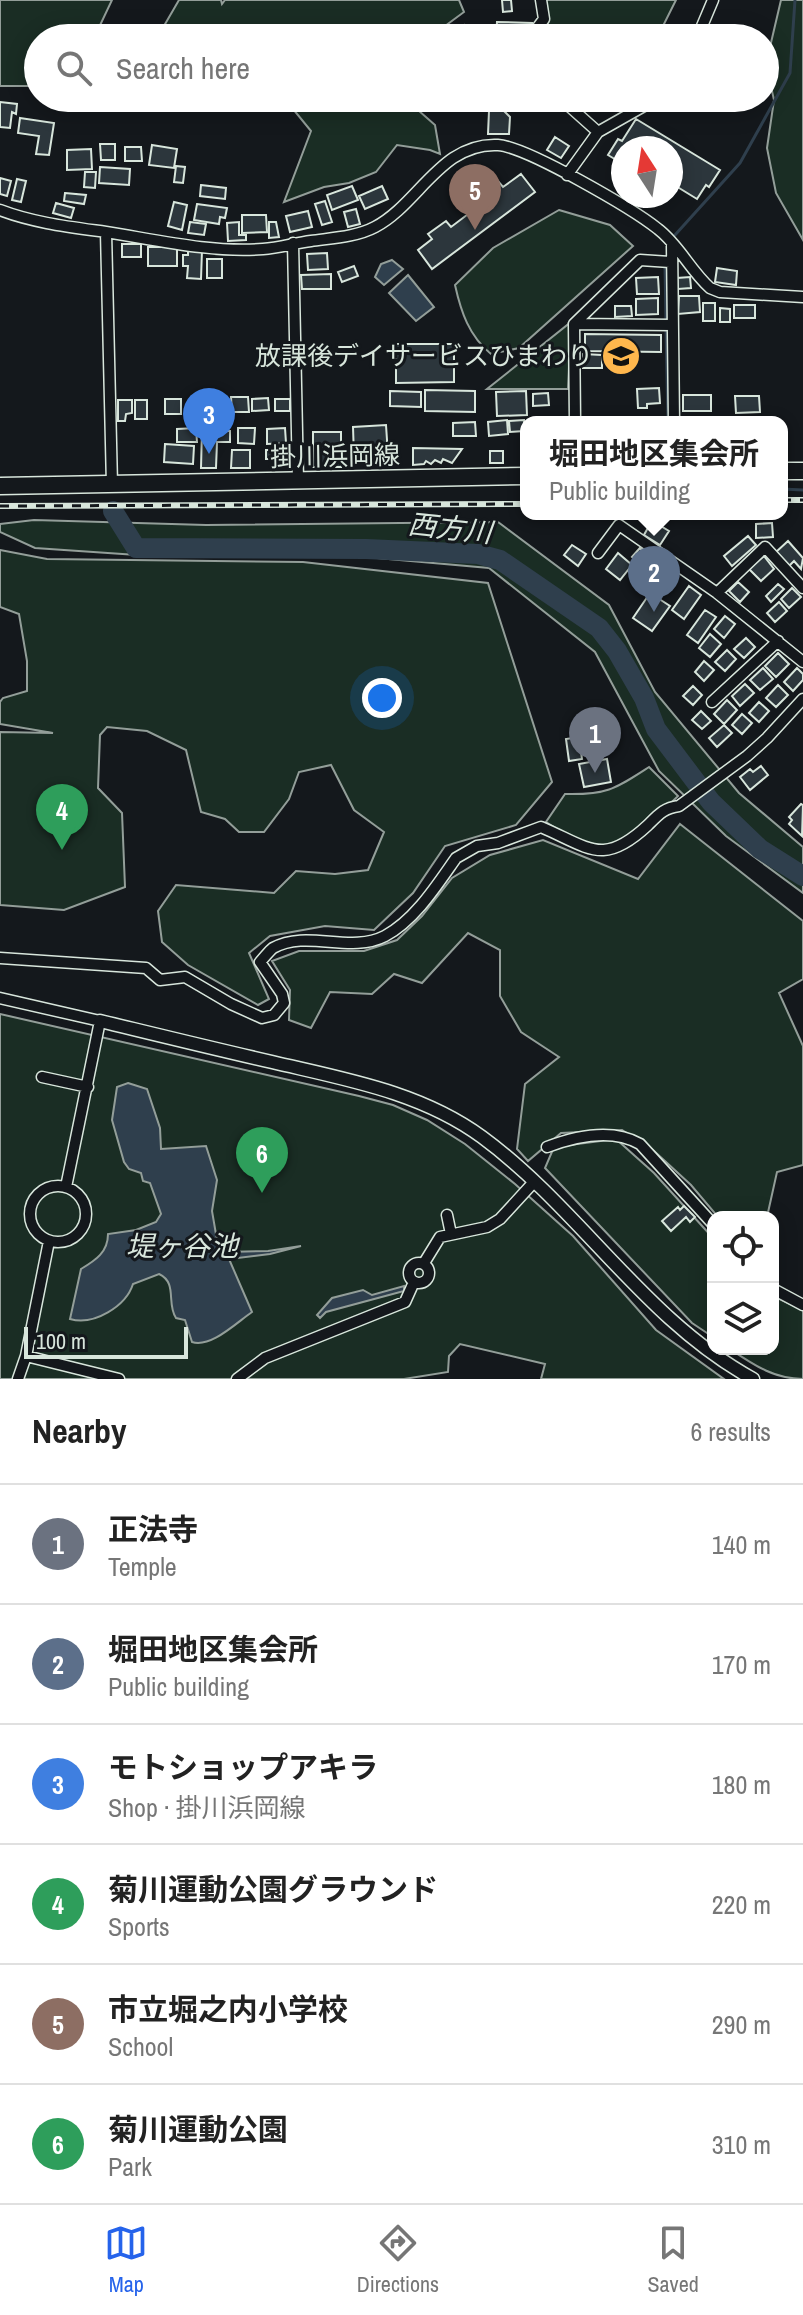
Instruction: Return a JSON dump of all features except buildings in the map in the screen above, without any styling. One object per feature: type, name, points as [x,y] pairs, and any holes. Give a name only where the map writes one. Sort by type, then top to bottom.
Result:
[{"type":"main road","name":"掛川浜岡線","points":[[0,486],[520,476]]},
{"type":"street","points":[[540,24],[544,19],[541,0]]},
{"type":"street","points":[[703,24],[713,0]]},
{"type":"street","points":[[576,112],[598,132]]},
{"type":"street","points":[[567,175],[598,132],[633,112]]},
{"type":"street","points":[[0,210],[50,224],[229,249],[265,249],[372,229],[387,220],[456,156],[479,147],[497,145],[517,149],[567,175],[660,230],[710,288],[720,292],[803,297]]},
{"type":"street","points":[[106,232],[112,485]]},
{"type":"street","points":[[293,243],[298,480]]},
{"type":"street","points":[[672,244],[667,262],[674,416]]},
{"type":"street","points":[[575,416],[574,324],[640,260],[667,262]]},
{"type":"street","points":[[574,324],[668,325]]},
{"type":"street","points":[[598,553],[619,525],[717,593],[803,662]]},
{"type":"street","points":[[717,593],[765,547],[803,588]]},
{"type":"street","points":[[712,702],[778,641]]},
{"type":"street","points":[[0,958],[146,968],[160,980],[185,977],[262,1018],[274,1015],[284,1003],[282,994],[260,962],[273,948],[300,942],[355,943],[382,938],[407,920],[456,858],[477,846],[498,843],[541,827],[592,850],[609,851],[629,842],[665,808],[679,806],[767,738],[803,699]]},
{"type":"street","points":[[0,998],[363,1083],[442,1113],[499,1151],[693,1340],[753,1379]]},
{"type":"street","points":[[66,1187],[100,1021]]},
{"type":"street","points":[[42,1077],[88,1087]]},
{"type":"street","points":[[547,1147],[565,1140],[610,1134],[629,1138],[640,1144],[707,1217]]},
{"type":"street","points":[[237,1379],[265,1358],[405,1302],[414,1282],[409,1274],[410,1268],[415,1263],[424,1263],[440,1237],[489,1231],[533,1183]]},
{"type":"street","points":[[48,1187],[66,1187],[80,1197],[84,1205],[85,1223],[74,1237],[66,1241],[49,1241],[35,1231],[29,1214],[31,1206],[41,1191],[48,1187]]},
{"type":"street","points":[[447,1215],[451,1234]]},
{"type":"street","points":[[18,1379],[26,1356],[49,1241]]},
{"type":"street","points":[[779,1292],[803,1305]]},
{"type":"street","points":[[26,1356],[119,1379]]},
{"type":"green space","points":[[0,0],[112,0],[101,24],[24,24],[24,86],[0,86]]},
{"type":"green space","points":[[179,0],[221,0],[222,4],[225,0],[459,0],[464,12],[448,24],[165,24]]},
{"type":"green space","points":[[545,0],[676,0],[664,24],[546,24]]},
{"type":"green space","points":[[781,0],[803,0],[803,240],[776,193],[767,148],[772,112],[779,112],[779,24],[775,24]]},
{"type":"green space","points":[[295,112],[420,112],[435,125],[440,154],[397,145],[376,172],[284,202],[311,131]]},
{"type":"green space","points":[[559,210],[610,225],[633,246],[519,348],[491,354],[467,323],[455,285],[493,248]]},
{"type":"green space","points":[[571,322],[568,389],[487,389]]},
{"type":"green space","points":[[34,520],[206,525],[498,522],[609,605],[655,692],[739,793],[803,847],[803,893],[726,836],[659,771],[595,652],[489,568],[276,549],[137,555],[35,548],[0,532],[0,524]]},
{"type":"green space","points":[[0,550],[47,559],[303,562],[488,583],[552,782],[516,825],[445,846],[413,893],[374,930],[325,926],[270,936],[249,953],[269,999],[258,1005],[188,965],[162,942],[158,911],[176,885],[274,893],[296,871],[335,874],[368,870],[384,832],[354,810],[331,765],[299,772],[289,799],[264,832],[239,832],[225,819],[201,812],[186,750],[147,731],[107,727],[100,735],[98,788],[122,813],[125,887],[64,910],[0,905],[0,732],[53,733],[0,724],[0,702],[3,698],[27,691],[27,661],[19,614],[0,607]]},
{"type":"green space","points":[[649,767],[678,796],[626,843],[601,851],[589,849],[546,822],[565,794],[610,789]]},
{"type":"green space","points":[[680,824],[803,921],[803,979],[779,993],[803,1046],[803,1165],[777,1172],[768,1211],[713,1211],[691,1185],[653,1150],[622,1130],[561,1133],[528,1161],[517,1149],[525,1084],[559,1057],[521,1032],[500,996],[500,950],[468,933],[422,983],[394,974],[372,994],[330,992],[311,1028],[289,1020],[290,990],[272,961],[299,951],[364,951],[397,940],[422,916],[452,878],[490,855],[543,840],[638,879]]},
{"type":"green space","points":[[0,1014],[359,1096],[393,1105],[427,1120],[465,1144],[515,1184],[573,1236],[656,1330],[724,1379],[541,1379],[545,1364],[460,1344],[449,1356],[448,1372],[404,1379],[0,1379]]},
{"type":"green space","points":[[616,1139],[654,1173],[707,1231],[707,1333],[692,1323],[545,1168],[554,1147]]},
{"type":"green space","points":[[779,1299],[803,1310],[803,1379],[773,1374],[739,1355],[779,1355]]},
{"type":"water","points":[[392,260],[403,269],[384,285],[375,277],[381,264]]},
{"type":"water","points":[[408,275],[434,307],[416,321],[389,293]]},
{"type":"water","name":"堤ヶ谷池","points":[[128,1083],[147,1089],[160,1128],[161,1149],[206,1146],[217,1180],[212,1211],[218,1246],[225,1252],[301,1246],[229,1259],[252,1312],[207,1341],[192,1342],[185,1320],[176,1318],[173,1312],[168,1283],[159,1274],[133,1284],[124,1300],[99,1317],[70,1319],[81,1269],[100,1255],[106,1246],[108,1234],[136,1230],[156,1222],[161,1214],[150,1183],[143,1181],[141,1173],[129,1169],[124,1162],[112,1120],[117,1087]]},
{"type":"water","points":[[404,1286],[404,1291],[326,1312],[320,1318],[317,1315],[332,1298],[363,1290],[372,1295]]},
{"type":"waterway","points":[[779,93],[790,73],[795,0]]},
{"type":"waterway","points":[[675,235],[740,163],[768,112]]},
{"type":"waterway","points":[[665,265],[666,322]]},
{"type":"waterway","points":[[666,329],[668,416]]},
{"type":"waterway","points":[[788,489],[803,490]]},
{"type":"waterway","name":"西方川","points":[[113,511],[136,548],[366,549],[478,554],[500,560],[599,628],[617,651],[644,698],[656,729],[711,802],[760,849],[803,876]]},
{"type":"railway","points":[[788,500],[803,500]]},
{"type":"railway","points":[[0,506],[520,504]]},
{"type":"place","name":"市立堀之内小学校","points":[[475,230]]},
{"type":"place","name":"放課後デイサービスひまわり","points":[[621,356]]},
{"type":"place","name":"モトショップアキラ","points":[[209,454]]},
{"type":"place","name":"堀田地区集会所","points":[[654,612]]},
{"type":"place","name":"正法寺","points":[[595,773]]},
{"type":"place","name":"菊川運動公園グラウンド","points":[[62,850]]},
{"type":"place","name":"菊川運動公園","points":[[262,1193]]}]
